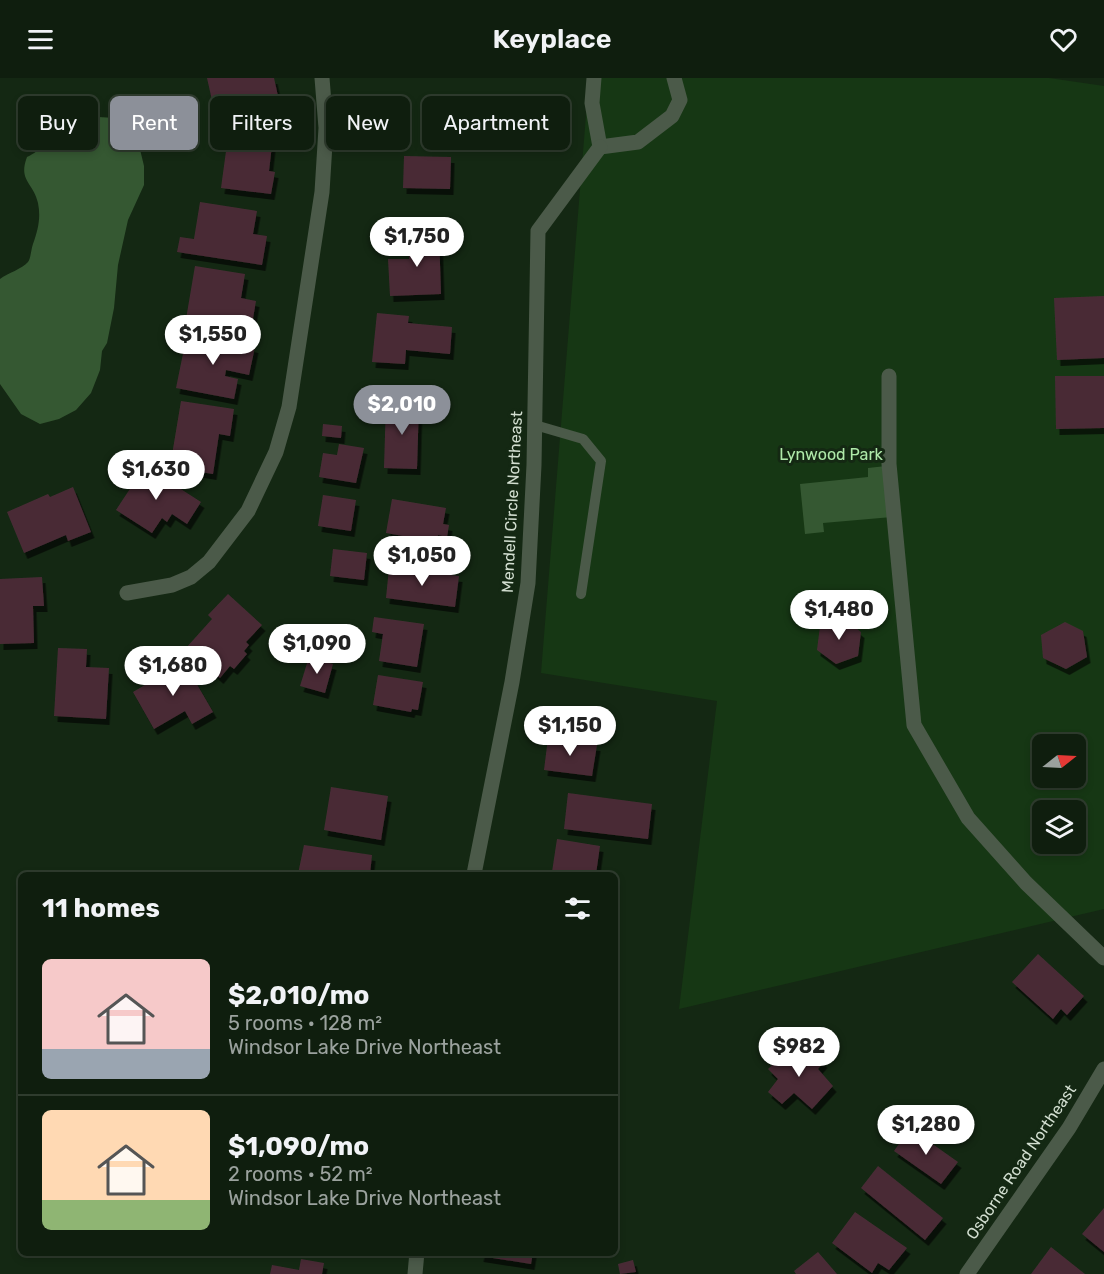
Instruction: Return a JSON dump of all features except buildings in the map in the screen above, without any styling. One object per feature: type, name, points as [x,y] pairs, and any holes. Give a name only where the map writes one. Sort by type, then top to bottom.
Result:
[{"type":"street","points":[[127,593],[172,585],[191,577],[209,562],[249,511],[276,452],[289,407],[322,192],[326,128],[322,78]]},
{"type":"street","points":[[594,78],[592,102],[600,147],[638,142],[672,116],[681,100],[674,78]]},
{"type":"street","name":"Mendell Circle Northeast","points":[[474,872],[512,682],[528,583],[535,425],[538,231],[600,147]]},
{"type":"street","points":[[889,376],[889,464],[914,725],[968,818],[1026,883],[1104,958]]},
{"type":"street","name":"Osborne Road Northeast","points":[[967,1274],[1069,1128],[1104,1069]]},
{"type":"street","points":[[414,1274],[416,1256]]},
{"type":"lane","points":[[535,425],[583,439],[601,461],[581,594]]},
{"type":"green space","name":"Lynwood Park","points":[[589,78],[1049,78],[1104,86],[1104,909],[679,1009],[717,701],[541,673]]},
{"type":"shaded area","points":[[98,117],[110,118],[110,150],[140,150],[144,166],[144,185],[128,220],[118,265],[114,308],[107,343],[102,351],[100,370],[91,393],[76,410],[59,419],[40,424],[21,414],[0,384],[0,279],[22,267],[30,258],[38,229],[39,214],[36,196],[24,171],[27,157],[36,151],[98,150]]},
{"type":"shaded area","points":[[886,466],[892,517],[823,523],[824,532],[805,534],[800,484],[868,477],[868,468]]}]
